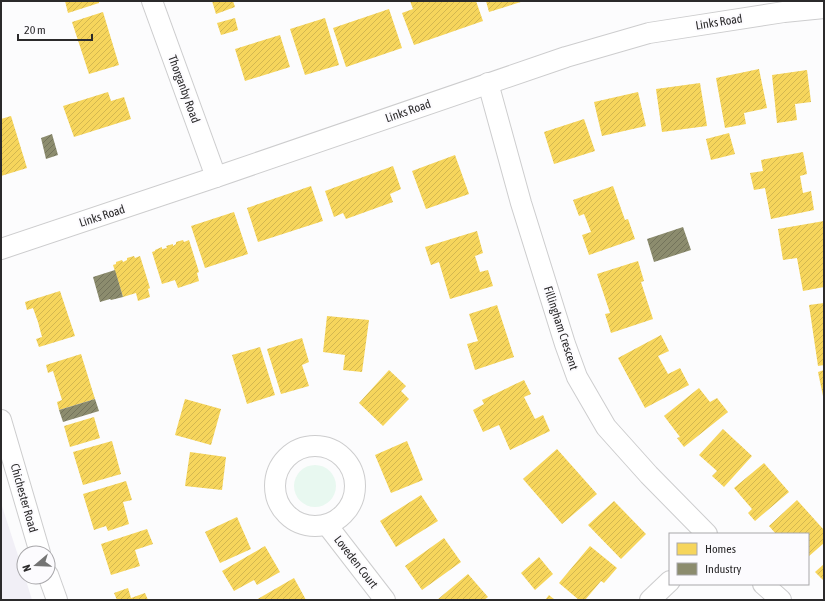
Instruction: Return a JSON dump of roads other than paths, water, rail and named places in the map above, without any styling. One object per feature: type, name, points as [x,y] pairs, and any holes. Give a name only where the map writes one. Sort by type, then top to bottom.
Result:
[{"type":"street","name":"Thorganby Road","points":[[152,1],[216,177]]},
{"type":"street","name":"Links Road","points":[[1,249],[566,57],[649,33],[784,12],[824,8]]},
{"type":"street","name":"Fillingham Crescent","points":[[488,83],[521,203],[565,344],[577,377],[606,427],[649,475],[706,533]]},
{"type":"street","name":"Chichester Road","points":[[1,420],[38,545]]},
{"type":"street","name":"Loveden Court","points":[[309,446],[325,446],[336,451],[350,465],[356,482],[353,501],[343,516],[327,525],[309,526],[292,520],[281,507],[274,491],[276,475],[282,461],[294,451],[309,446]]},
{"type":"street","name":"Loveden Court","points":[[327,525],[386,600]]},
{"type":"street","points":[[650,600],[669,582]]},
{"type":"street","points":[[52,585],[57,600]]},
{"type":"street","points":[[764,585],[781,600]]}]
